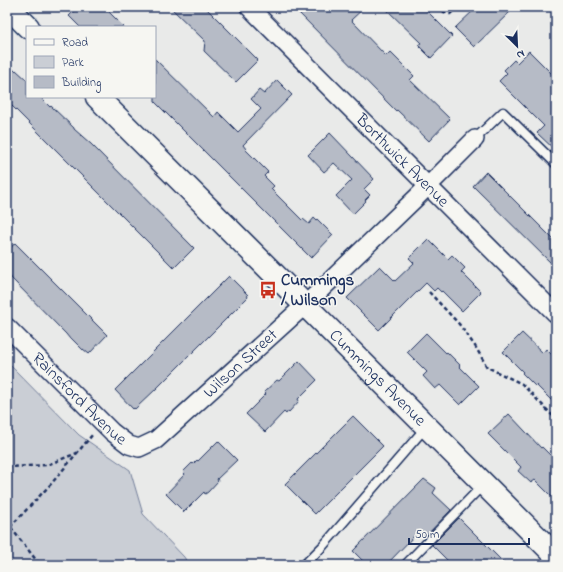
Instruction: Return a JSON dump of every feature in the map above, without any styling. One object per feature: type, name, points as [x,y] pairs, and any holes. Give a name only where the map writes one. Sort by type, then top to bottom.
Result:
[{"type":"street","points":[[8,7],[27,26]]},
{"type":"street","name":"Borthwick Avenue","points":[[249,7],[556,314]]},
{"type":"street","name":"Cummings Avenue","points":[[99,98],[556,556]]},
{"type":"street","name":"Wilson Street","points":[[139,448],[156,440],[304,305],[475,139]]},
{"type":"street","name":"Rainsford Avenue","points":[[7,327],[112,432],[128,445],[139,448]]},
{"type":"lane","points":[[475,139],[503,112],[556,164]]},
{"type":"lane","points":[[304,565],[323,546],[426,426]]},
{"type":"lane","points":[[405,565],[484,484]]},
{"type":"path","points":[[438,7],[441,11],[450,14],[457,7]]},
{"type":"path","points":[[429,292],[459,324],[475,346],[487,367],[522,384],[556,419]]},
{"type":"path","points":[[10,527],[51,484],[103,423]]},
{"type":"path","points":[[7,466],[47,465],[78,452]]},
{"type":"path","points":[[7,522],[40,565]]},
{"type":"green space","points":[[7,362],[79,435],[130,470],[143,514],[184,557],[189,565],[7,565]]},
{"type":"building","points":[[78,7],[104,7],[123,26],[79,26],[69,16]]},
{"type":"building","points":[[170,7],[205,7],[258,60],[236,82],[204,51],[205,41]]},
{"type":"building","points":[[293,7],[365,7],[351,20],[386,56],[390,52],[414,76],[410,80],[450,119],[429,141],[397,110],[396,111]]},
{"type":"building","points":[[384,7],[423,7],[452,36],[431,58],[418,45],[421,43]]},
{"type":"building","points":[[477,7],[515,7],[474,47],[455,28]]},
{"type":"building","points":[[529,51],[556,78],[556,151],[537,133],[544,126],[499,81],[507,73],[504,70],[514,60],[517,63]]},
{"type":"building","points":[[156,60],[214,117],[218,112],[238,132],[261,109],[251,99],[259,90],[264,94],[277,80],[292,95],[243,145],[245,149],[268,172],[264,176],[274,186],[271,189],[302,220],[303,219],[309,224],[314,218],[316,220],[317,219],[333,235],[311,258],[155,102]]},
{"type":"building","points":[[7,63],[26,79],[26,98],[41,98],[50,107],[51,106],[91,144],[194,248],[174,268],[7,101]]},
{"type":"building","points":[[330,133],[374,179],[364,189],[370,195],[353,214],[336,196],[352,180],[334,163],[324,172],[308,155]]},
{"type":"building","points":[[486,172],[556,242],[556,268],[473,186]]},
{"type":"building","points":[[428,239],[448,259],[452,255],[465,268],[461,272],[481,292],[462,311],[442,291],[441,292],[437,288],[434,291],[426,283],[379,330],[347,298],[380,266],[395,281],[414,263],[409,258]]},
{"type":"building","points":[[15,243],[107,335],[89,354],[71,338],[70,339],[7,272],[7,252]]},
{"type":"building","points":[[229,276],[248,295],[248,297],[157,388],[135,409],[133,409],[115,390]]},
{"type":"building","points":[[426,333],[460,365],[459,366],[479,386],[460,405],[440,385],[435,389],[423,376],[427,372],[407,352]]},
{"type":"building","points":[[522,333],[543,353],[546,349],[556,359],[556,405],[522,373],[523,372],[503,352]]},
{"type":"building","points":[[299,361],[317,380],[298,399],[299,401],[289,412],[288,411],[286,414],[284,412],[265,432],[246,414],[266,394],[264,392],[277,380],[279,381]]},
{"type":"building","points":[[509,414],[541,448],[542,447],[556,461],[556,501],[535,480],[531,483],[518,471],[521,467],[488,434]]},
{"type":"building","points":[[353,416],[383,446],[315,514],[285,484]]},
{"type":"building","points":[[218,441],[237,460],[217,479],[218,481],[208,492],[205,494],[204,492],[184,512],[166,494],[185,474],[183,472],[192,463],[193,464],[197,460],[198,461]]},
{"type":"building","points":[[424,479],[436,488],[433,493],[451,510],[425,537],[419,531],[386,565],[367,565],[353,551]]},
{"type":"building","points":[[459,518],[506,565],[452,565],[432,545]]},
{"type":"place","name":"Cummings / Wilson","points":[[268,290]]}]
